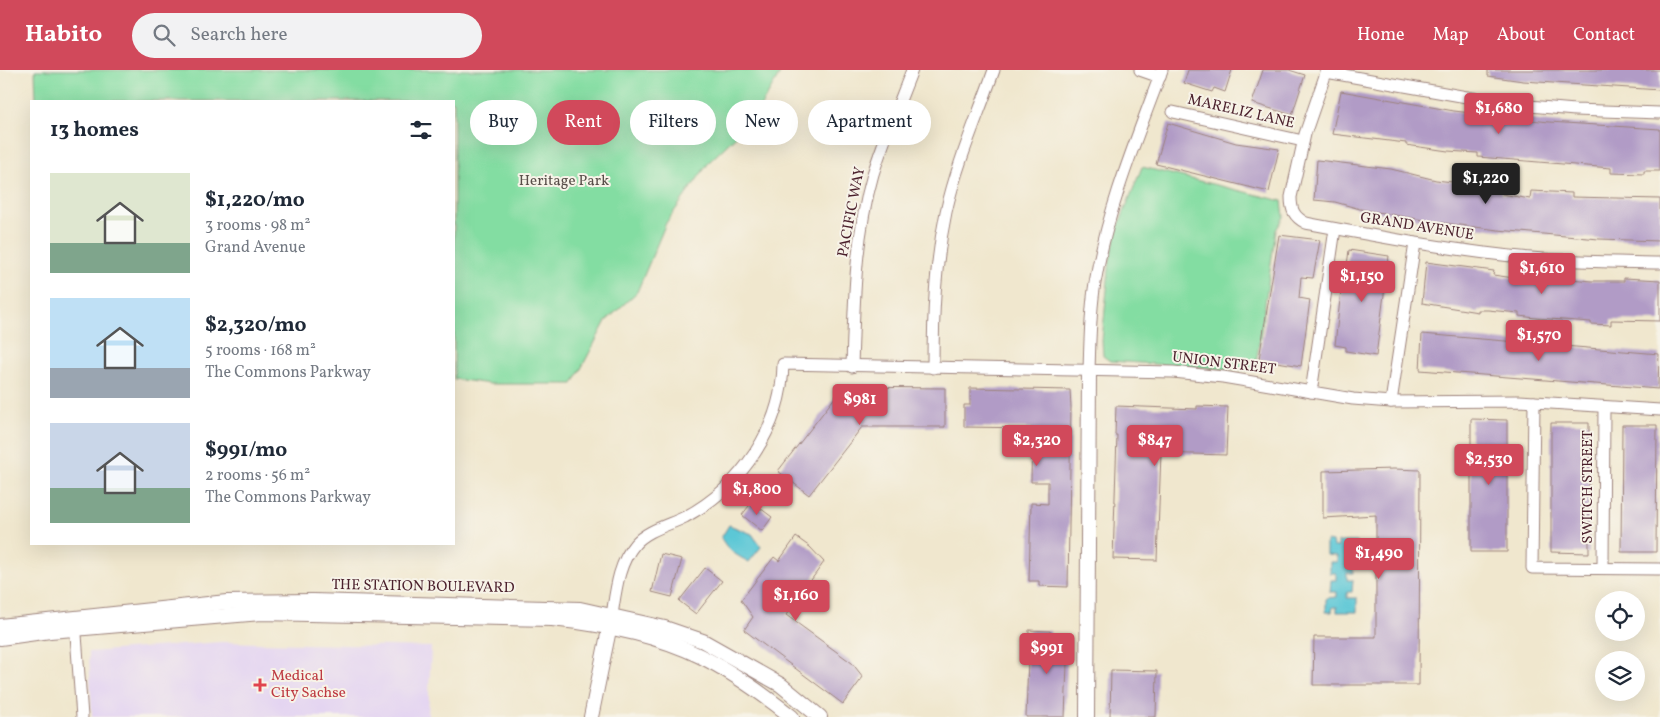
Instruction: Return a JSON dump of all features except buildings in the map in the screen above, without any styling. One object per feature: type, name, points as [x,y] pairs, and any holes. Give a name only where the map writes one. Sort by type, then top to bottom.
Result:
[{"type":"street","name":"PACIFIC WAY","points":[[852,367],[857,262],[867,198],[874,173],[912,70]]},
{"type":"street","points":[[934,368],[935,278],[946,211],[955,178],[994,70]]},
{"type":"street","points":[[1087,717],[1089,370],[1094,285],[1111,212],[1161,73],[1140,70]]},
{"type":"street","points":[[1304,141],[1326,71],[1506,104],[1574,110],[1660,113]]},
{"type":"street","name":"MARELIZ LANE","points":[[1173,112],[1304,141]]},
{"type":"street","name":"GRAND AVENUE","points":[[1304,141],[1290,197],[1293,214],[1306,223],[1415,243],[1530,258],[1660,263]]},
{"type":"street","points":[[1311,392],[1336,228]]},
{"type":"street","points":[[1391,402],[1415,243]]},
{"type":"street","name":"UNION STREET","points":[[611,622],[622,565],[636,543],[700,508],[729,484],[756,452],[778,407],[782,387],[783,364],[852,367],[1173,372],[1223,377],[1311,392],[1391,402],[1534,402],[1660,410]]},
{"type":"street","points":[[1534,402],[1532,568],[1660,569]]},
{"type":"street","name":"SWITCH STREET","points":[[1603,568],[1604,407]]},
{"type":"street","name":"THE STATION BOULEVARD","points":[[0,626],[260,614],[552,619],[611,622],[665,628],[703,641],[781,685],[820,717]]},
{"type":"street","points":[[591,717],[611,622]]},
{"type":"street","name":"THE STATION BOULEVARD","points":[[611,622],[700,656],[756,688],[792,717]]},
{"type":"street","points":[[75,623],[82,717]]},
{"type":"street","name":"THE STATION BOULEVARD","points":[[0,638],[75,623]]},
{"type":"shaded area","name":"Medical City Sachse","points":[[221,642],[431,647],[428,717],[92,717],[89,652]]},
{"type":"green space","name":"Heritage Park","points":[[35,70],[782,70],[764,100],[726,100],[727,145],[710,161],[666,223],[637,292],[606,321],[573,384],[490,384],[455,379],[455,100],[36,100]]},
{"type":"green space","points":[[1142,167],[1282,201],[1284,217],[1276,230],[1255,371],[1110,361],[1103,356],[1102,340],[1110,259],[1118,227]]},
{"type":"water","points":[[729,525],[752,534],[761,547],[749,562],[726,546],[721,538]]},
{"type":"water","points":[[1326,541],[1332,542],[1333,547],[1338,547],[1338,542],[1357,542],[1357,556],[1347,556],[1347,562],[1353,562],[1353,573],[1347,573],[1347,580],[1353,580],[1352,592],[1347,592],[1347,598],[1357,598],[1357,612],[1337,612],[1337,607],[1333,607],[1332,612],[1326,612],[1326,598],[1337,597],[1337,592],[1330,592],[1331,580],[1336,580],[1336,573],[1330,573],[1330,562],[1337,562],[1337,556],[1326,555]]},
{"type":"place","name":"Medical City Sachse","points":[[260,685]]}]
